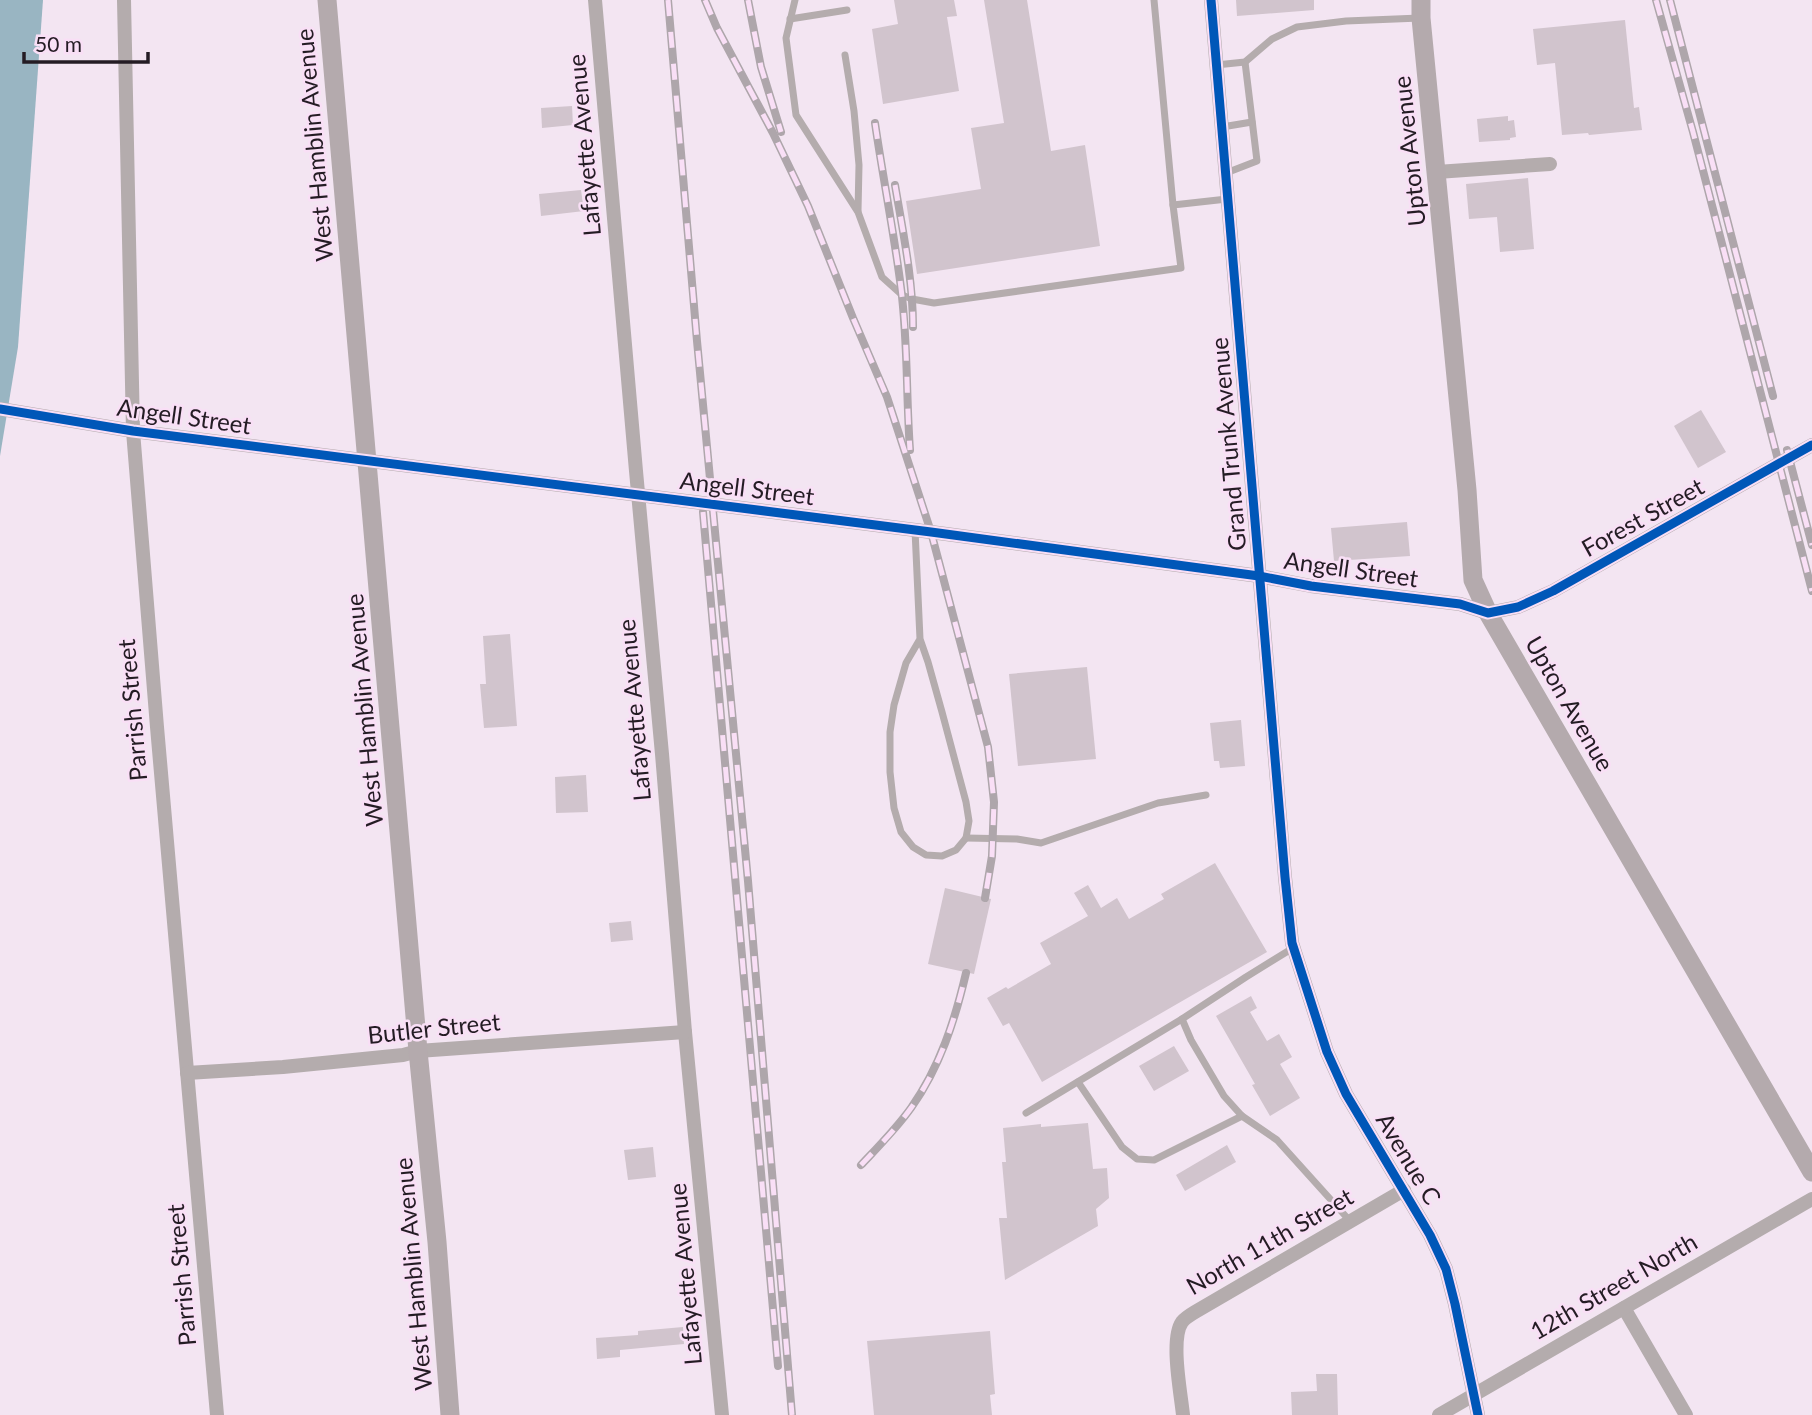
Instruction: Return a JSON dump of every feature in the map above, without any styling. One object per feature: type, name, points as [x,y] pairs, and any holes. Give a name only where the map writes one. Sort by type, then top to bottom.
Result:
[{"type":"street","name":"Parrish Street","points":[[124,0],[133,431],[217,1415]]},
{"type":"street","name":"West Hamblin Avenue","points":[[327,0],[450,1415]]},
{"type":"street","name":"Lafayette Avenue","points":[[595,0],[685,1032],[722,1415]]},
{"type":"street","name":"Grand Trunk Avenue","points":[[1211,0],[1290,928]]},
{"type":"street","name":"Upton Avenue","points":[[1421,9],[1466,476],[1473,580],[1488,612],[1812,1172]]},
{"type":"street","points":[[1437,172],[1550,164]]},
{"type":"street","name":"Angell Street","points":[[0,410],[133,431],[1259,576],[1311,586],[1460,604],[1488,612]]},
{"type":"street","name":"Forest Street","points":[[1488,612],[1518,607],[1553,591],[1812,445]]},
{"type":"street","name":"Avenue C","points":[[1290,928],[1327,1052],[1346,1094],[1430,1235],[1446,1269],[1478,1415]]},
{"type":"street","name":"Butler Street","points":[[187,1073],[283,1067],[418,1051],[685,1032]]},
{"type":"street","name":"North 11th Street","points":[[1183,1415],[1176,1346],[1178,1331],[1183,1321],[1404,1190]]},
{"type":"street","name":"12th Street North","points":[[1439,1415],[1812,1199]]},
{"type":"street","points":[[1624,1308],[1686,1415]]},
{"type":"lane","points":[[795,0],[786,38],[796,115],[858,212],[882,277],[902,295],[934,303],[1181,268],[1154,0]]},
{"type":"lane","points":[[1216,65],[1245,62],[1272,39],[1297,27],[1421,9]]},
{"type":"lane","points":[[790,19],[847,10]]},
{"type":"lane","points":[[845,55],[859,165],[858,212]]},
{"type":"lane","points":[[1225,173],[1257,161],[1245,62]]},
{"type":"lane","points":[[1222,127],[1252,122]]},
{"type":"lane","points":[[1173,205],[1227,199]]},
{"type":"lane","points":[[915,530],[920,639],[969,821],[966,838],[956,850],[942,856],[926,855],[913,847],[901,832],[894,808],[890,772],[890,732],[894,705],[906,663],[920,639]]},
{"type":"lane","points":[[966,838],[1017,839],[1041,843],[1157,803],[1206,795]]},
{"type":"lane","points":[[1026,1113],[1294,948]]},
{"type":"lane","points":[[1182,1018],[1191,1040],[1224,1096],[1242,1116],[1277,1140],[1351,1221]]},
{"type":"lane","points":[[1078,1082],[1122,1147],[1138,1159],[1154,1160],[1242,1116]]},
{"type":"water","points":[[0,0],[43,0],[18,347],[0,456]]},
{"type":"building","points":[[894,0],[954,0],[957,16],[947,17],[959,91],[883,104],[872,29],[898,24]]},
{"type":"building","points":[[984,0],[1027,0],[1051,151],[1085,145],[1100,246],[917,274],[906,201],[981,189],[971,128],[1004,123]]},
{"type":"building","points":[[1236,0],[1314,0],[1314,10],[1237,16]]},
{"type":"building","points":[[1625,20],[1634,108],[1639,107],[1642,130],[1562,135],[1555,63],[1537,65],[1533,29]]},
{"type":"building","points":[[572,106],[573,125],[542,128],[541,108]]},
{"type":"building","points":[[1508,116],[1508,121],[1514,120],[1516,137],[1510,140],[1479,142],[1477,119]]},
{"type":"building","points":[[1528,178],[1534,249],[1500,252],[1497,217],[1469,219],[1466,184]]},
{"type":"building","points":[[581,190],[584,211],[541,216],[539,194]]},
{"type":"building","points":[[1701,410],[1726,452],[1698,468],[1674,426]]},
{"type":"building","points":[[1407,522],[1410,556],[1334,561],[1331,528]]},
{"type":"building","points":[[510,634],[517,726],[484,728],[480,684],[486,684],[483,636]]},
{"type":"building","points":[[1087,667],[1096,759],[1018,766],[1009,674]]},
{"type":"building","points":[[1241,720],[1245,766],[1220,768],[1219,761],[1214,761],[1210,723]]},
{"type":"building","points":[[586,775],[588,812],[556,813],[555,777]]},
{"type":"building","points":[[1215,863],[1267,952],[1042,1082],[1009,1023],[1003,1026],[987,998],[1051,964],[1040,943],[1088,916],[1074,893],[1088,885],[1101,908],[1117,898],[1129,919],[1164,899],[1161,894]]},
{"type":"building","points":[[945,888],[991,899],[974,974],[928,964]]},
{"type":"building","points":[[631,921],[633,940],[611,942],[609,923]]},
{"type":"building","points":[[1251,996],[1257,1008],[1250,1012],[1267,1041],[1279,1034],[1292,1057],[1280,1064],[1300,1098],[1270,1116],[1216,1016]]},
{"type":"building","points":[[1174,1046],[1189,1071],[1154,1091],[1139,1066]]},
{"type":"building","points":[[1088,1123],[1093,1169],[1107,1168],[1109,1198],[1096,1209],[1098,1226],[1005,1280],[999,1218],[1007,1218],[1002,1162],[1006,1162],[1003,1128]]},
{"type":"building","points":[[1227,1145],[1236,1162],[1185,1191],[1176,1175]]},
{"type":"building","points":[[653,1147],[656,1177],[628,1180],[624,1150]]},
{"type":"building","points":[[683,1327],[684,1344],[620,1350],[620,1357],[597,1359],[596,1338],[638,1335],[638,1331]]},
{"type":"building","points":[[990,1331],[995,1394],[990,1395],[992,1415],[874,1415],[867,1341]]},
{"type":"building","points":[[1316,1374],[1337,1374],[1338,1415],[1292,1415],[1291,1392],[1317,1391]]},
{"type":"railway","points":[[668,0],[748,881],[792,1415]]},
{"type":"railway","points":[[705,0],[808,206],[887,397],[931,532],[988,747],[994,802],[992,856],[985,898]]},
{"type":"railway","points":[[748,0],[761,67],[781,132]]},
{"type":"railway","points":[[1656,0],[1812,591]]},
{"type":"railway","points":[[1670,0],[1773,396]]},
{"type":"railway","points":[[875,123],[903,308],[910,450]]},
{"type":"railway","points":[[895,185],[909,274],[913,327]]},
{"type":"railway","points":[[1787,450],[1812,545]]},
{"type":"railway","points":[[703,512],[778,1366]]},
{"type":"railway","points":[[861,1165],[905,1116],[930,1076],[951,1026],[966,973]]},
{"type":"cycle path","points":[[1211,0],[1292,943],[1327,1052],[1346,1094],[1430,1235],[1446,1269],[1478,1415]]},
{"type":"cycle path","points":[[0,409],[133,431],[1259,576],[1311,586],[1460,604],[1488,613],[1518,607],[1553,591],[1812,445]]}]
